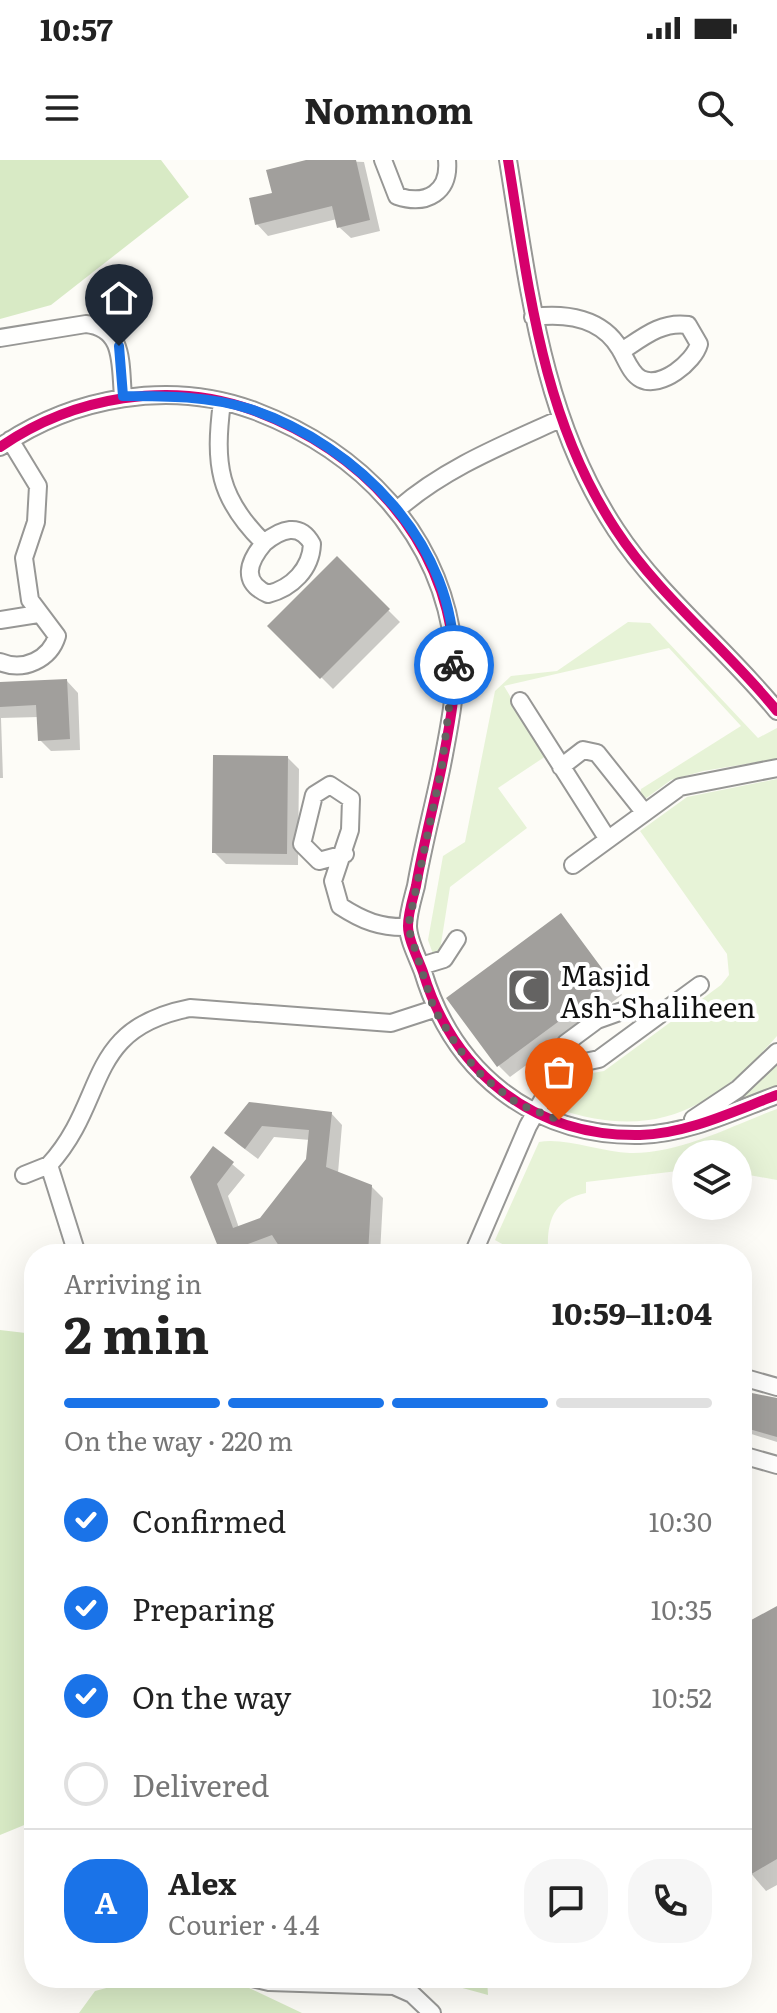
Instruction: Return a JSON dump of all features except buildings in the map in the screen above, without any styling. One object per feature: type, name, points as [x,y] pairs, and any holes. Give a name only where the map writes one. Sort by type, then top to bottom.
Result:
[{"type":"street","points":[[383,160],[397,196],[409,200],[426,198],[441,189],[449,177],[447,160]]},
{"type":"street","points":[[508,160],[540,357],[560,419],[616,530],[777,711]]},
{"type":"street","points":[[533,317],[574,317],[607,333],[636,375],[645,381],[658,380],[689,363],[699,344],[688,325],[674,323],[658,328],[622,351]]},
{"type":"street","points":[[0,338],[86,324],[100,325],[113,333],[119,346],[123,396]]},
{"type":"street","points":[[0,662],[33,663],[54,647],[57,636],[51,624],[38,614],[30,600],[24,558],[36,522],[38,486],[5,443],[69,410],[123,396],[176,396],[222,402],[299,429],[354,465],[398,509],[435,574],[455,651],[447,736],[408,927],[434,1009],[459,1049],[484,1078],[536,1113],[604,1134],[643,1135],[671,1130],[708,1121],[777,1095]]},
{"type":"street","points":[[222,402],[217,452],[220,477],[246,525],[264,543]]},
{"type":"street","points":[[398,509],[427,486],[477,456],[560,419]]},
{"type":"street","points":[[0,620],[38,614]]},
{"type":"street","points":[[520,701],[607,838]]},
{"type":"street","points":[[561,767],[583,750],[597,753],[644,812]]},
{"type":"street","points":[[573,865],[680,787],[777,768]]},
{"type":"street","points":[[345,854],[319,861],[302,844],[314,795],[330,785],[351,799],[345,854],[333,881],[340,906],[363,920],[386,928],[408,927]]},
{"type":"street","points":[[421,966],[444,959],[457,939]]},
{"type":"street","points":[[561,1067],[599,1059],[700,985]]},
{"type":"street","points":[[24,1175],[49,1165],[80,1122],[94,1083],[112,1050],[134,1028],[163,1013],[190,1008],[391,1023],[434,1009]]},
{"type":"street","points":[[481,1244],[536,1113],[561,1067],[560,1053],[566,1043],[597,1020],[625,1010],[659,1015]]},
{"type":"street","points":[[671,1130],[708,1111],[738,1089],[777,1052]]},
{"type":"street","points":[[49,1165],[74,1244]]},
{"type":"street","points":[[752,1380],[777,1387]]},
{"type":"street","points":[[752,1458],[777,1465]]},
{"type":"street","points":[[398,1988],[412,1994],[432,2013]]},
{"type":"green space","points":[[0,160],[161,160],[189,197],[51,305],[0,319]]},
{"type":"green space","points":[[628,622],[650,623],[758,738],[777,728],[777,759],[703,771],[671,780],[645,799],[640,795],[641,789],[741,726],[669,648],[504,686],[546,756],[498,788],[527,828],[450,887],[440,950],[433,954],[428,940],[443,856],[465,842],[495,691],[511,676],[557,671]]},
{"type":"green space","points":[[777,779],[777,1036],[729,1083],[705,1100],[680,1112],[624,1122],[592,1118],[553,1106],[568,1077],[604,1071],[721,985],[729,975],[727,954],[640,831],[687,797]]},
{"type":"green space","points":[[777,1062],[777,1088],[734,1103]]},
{"type":"green space","points":[[777,1109],[777,1180],[752,1176],[752,1140],[699,1140]]},
{"type":"green space","points":[[560,1141],[630,1153],[672,1148],[672,1172],[586,1182],[586,1193],[567,1200],[555,1212],[549,1228],[548,1244],[502,1244],[495,1240],[539,1142]]},
{"type":"green space","points":[[0,1330],[24,1333],[24,1825],[0,1835]]},
{"type":"green space","points":[[106,1988],[249,1988],[302,2013],[79,2013],[95,1991]]},
{"type":"green space","points":[[462,1988],[488,1988],[488,1995]]},
{"type":"cycle path","points":[[508,160],[542,351],[571,443],[591,487],[616,530],[653,578],[777,711]]},
{"type":"cycle path","points":[[0,447],[28,430],[90,405],[156,395],[190,396],[223,401],[293,428],[361,473],[389,502],[413,534],[432,569],[446,608],[454,650],[455,678],[450,722],[408,926],[411,943],[437,1008],[454,1040],[476,1068],[502,1091],[532,1110],[565,1124],[601,1133],[640,1135],[675,1131],[777,1095]]},
{"type":"way so far","points":[[454,665],[454,687],[442,766],[408,927],[434,1009],[459,1049],[484,1078],[518,1104],[559,1120]]},
{"type":"place","name":"Masjid Ash-Shaliheen","points":[[529,990]]},
{"type":"route","points":[[119,346],[123,396],[176,396],[250,409],[299,429],[333,449],[378,487],[398,509],[435,574],[447,612],[455,651],[454,665]]}]
